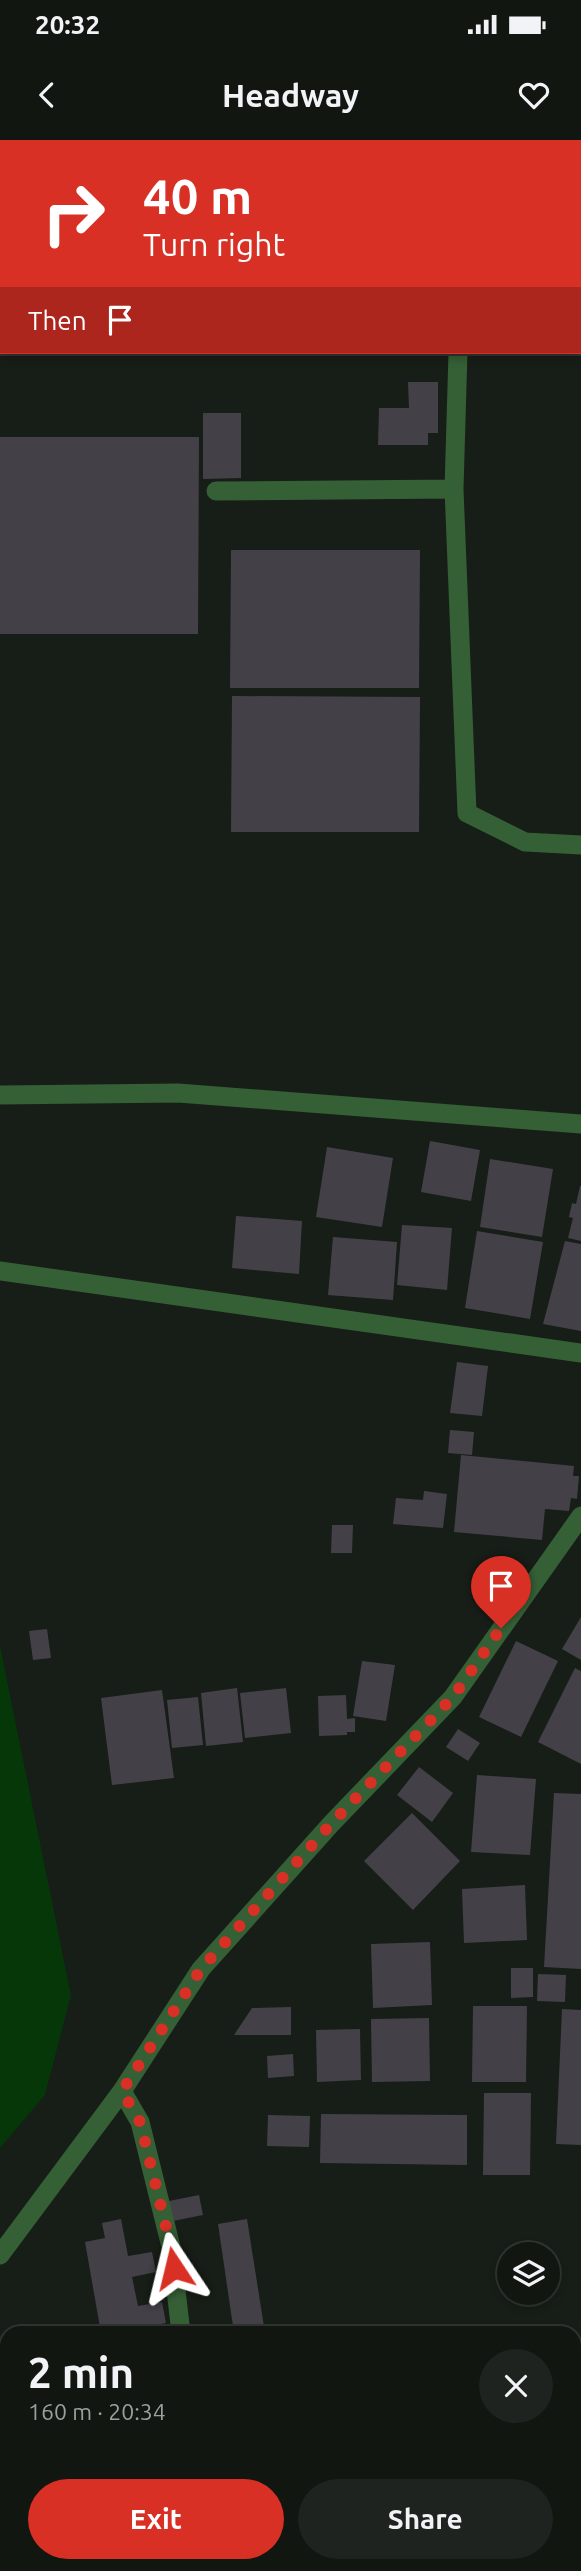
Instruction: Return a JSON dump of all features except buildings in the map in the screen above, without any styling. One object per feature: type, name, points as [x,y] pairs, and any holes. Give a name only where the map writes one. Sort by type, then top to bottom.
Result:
[{"type":"lane","points":[[458,354],[454,489],[467,813],[525,842],[581,845]]},
{"type":"lane","points":[[216,491],[454,489]]},
{"type":"lane","points":[[0,1095],[178,1093],[581,1124]]},
{"type":"lane","points":[[0,1271],[581,1353]]},
{"type":"lane","points":[[0,2255],[122,2091],[201,1969],[331,1824],[453,1697],[581,1516]]},
{"type":"lane","points":[[122,2091],[140,2122],[171,2247],[180,2326]]},
{"type":"green space","points":[[0,1646],[71,1995],[45,2095],[0,2148]]},
{"type":"route","points":[[174,2268],[140,2122],[122,2091],[201,1969],[331,1824],[453,1697],[501,1628]]}]
